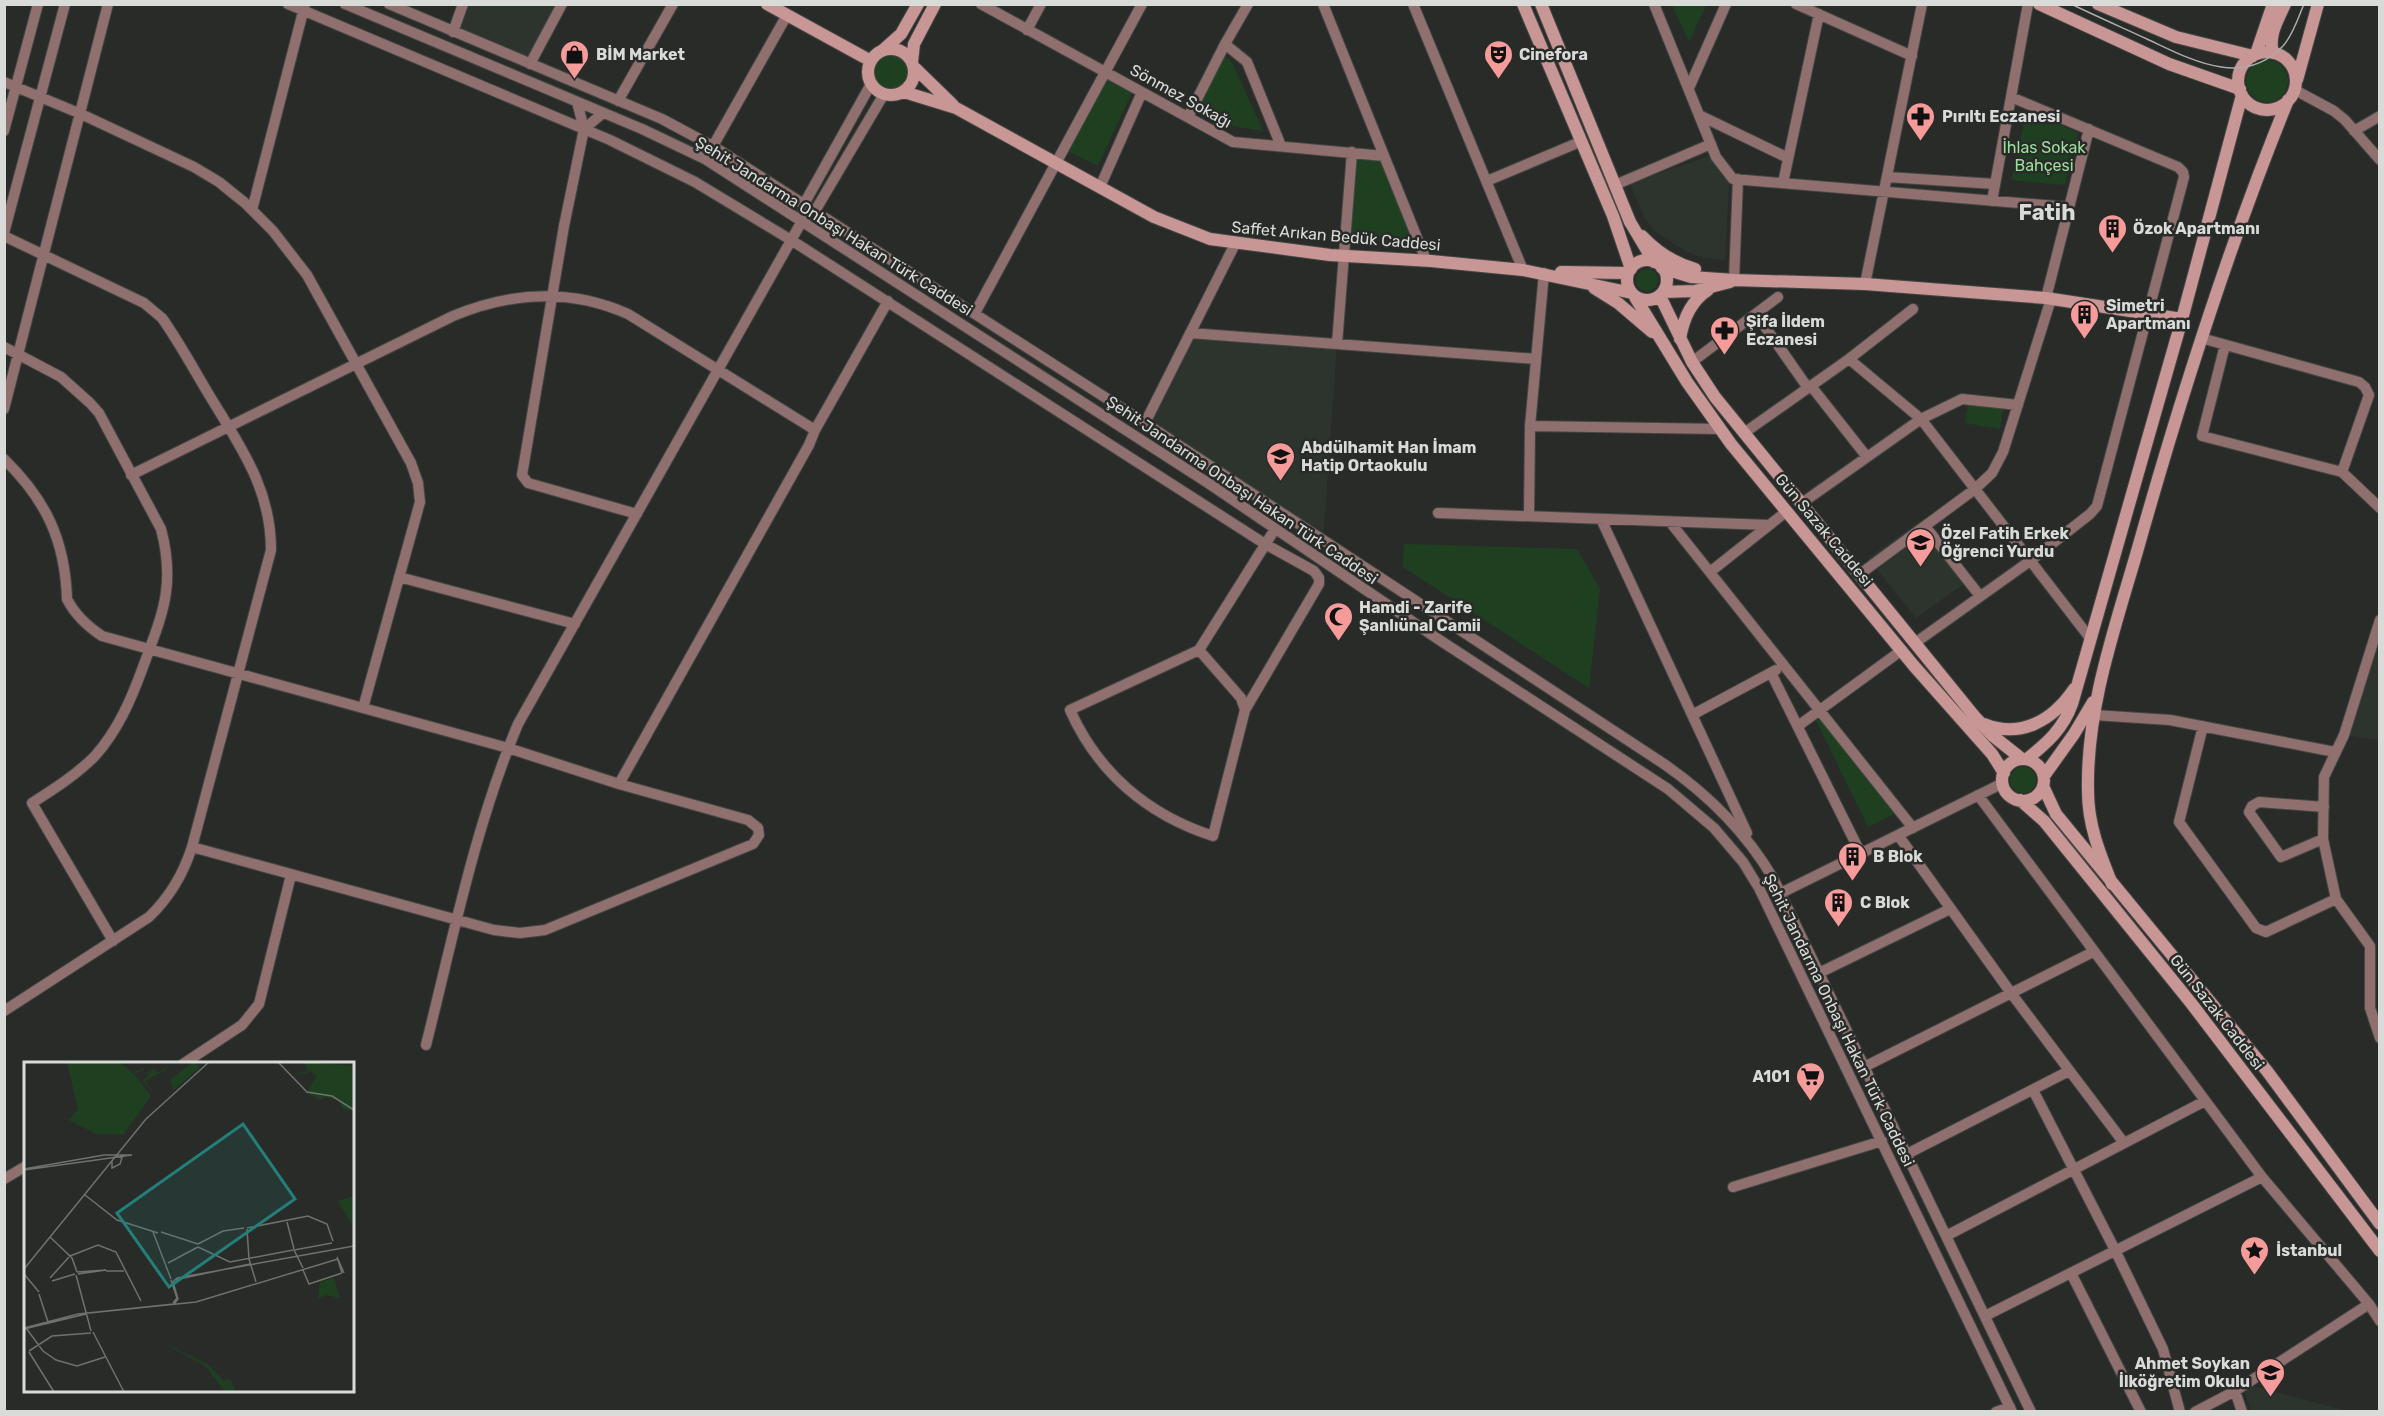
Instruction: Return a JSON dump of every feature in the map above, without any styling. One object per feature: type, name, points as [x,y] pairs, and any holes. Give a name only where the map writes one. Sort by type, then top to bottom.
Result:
[{"type":"street","points":[[4,131],[38,4]]},
{"type":"street","points":[[4,1011],[149,917],[168,897],[181,875],[192,847],[271,550],[268,512],[252,468],[167,325],[144,303],[4,234],[65,4]]},
{"type":"street","points":[[4,409],[108,4]]},
{"type":"street","points":[[288,4],[304,8],[584,129],[695,182],[888,301],[1264,543],[1314,571],[1320,581],[1245,710],[1213,836],[1182,825],[1150,807],[1122,785],[1095,755],[1070,710],[1199,650],[1264,543],[1275,529]]},
{"type":"street","name":"Şehit Jandarma Onbaşı Hakan Türk Caddesi","points":[[345,4],[664,139],[705,159],[1208,483],[1437,639],[1649,776],[1706,820],[1733,849],[1759,888],[2011,1409]]},
{"type":"street","name":"Şehit Jandarma Onbaşı Hakan Türk Caddesi","points":[[389,4],[662,120],[713,146],[1145,423],[1664,764],[1719,808],[1755,850],[1781,893],[2031,1412]]},
{"type":"street","points":[[453,32],[463,4]]},
{"type":"street","points":[[530,64],[562,4]]},
{"type":"street","points":[[618,101],[673,4]]},
{"type":"street","points":[[767,4],[871,61]]},
{"type":"street","points":[[918,4],[901,34],[871,61],[868,70],[871,84],[884,94],[895,95],[904,92],[956,108]]},
{"type":"street","points":[[904,92],[913,78],[914,44],[935,4]]},
{"type":"street","name":"Sönmez Sokağı","points":[[981,4],[1233,142],[1384,156]]},
{"type":"street","points":[[1027,30],[1041,4]]},
{"type":"street","points":[[975,313],[1142,4]]},
{"type":"street","points":[[1188,117],[1248,4]]},
{"type":"street","points":[[1323,4],[1426,260]]},
{"type":"street","points":[[1413,4],[1523,270]]},
{"type":"street","points":[[1523,4],[1620,234],[1630,271],[1628,284],[1634,295]]},
{"type":"street","points":[[1540,4],[1630,222],[1667,277],[1661,294]]},
{"type":"street","points":[[1654,4],[1716,157],[1733,179],[2068,207]]},
{"type":"street","points":[[1689,88],[1726,4]]},
{"type":"street","points":[[1796,4],[1912,56]]},
{"type":"street","points":[[1865,284],[1922,4]]},
{"type":"street","points":[[1992,201],[2028,4]]},
{"type":"street","points":[[2039,4],[2169,64],[2241,92],[2250,104],[2261,109],[2273,109],[2293,91]]},
{"type":"street","points":[[2098,4],[2182,39],[2254,55],[2273,53],[2284,58],[2292,67],[2293,91]]},
{"type":"street","points":[[1781,893],[1978,795],[2003,778],[2009,765],[2025,759],[2050,740],[2061,728],[2072,704],[2182,319],[2241,92],[2240,72],[2246,61],[2254,55],[2273,4]]},
{"type":"street","points":[[2273,53],[2271,42],[2273,33],[2285,4]]},
{"type":"street","points":[[2112,884],[2098,849],[2090,816],[2088,779],[2096,696],[2171,430],[2246,208],[2293,91],[2319,4]]},
{"type":"street","points":[[252,210],[304,8]]},
{"type":"street","points":[[1783,183],[1819,14]]},
{"type":"street","points":[[713,146],[786,15]]},
{"type":"street","points":[[1225,44],[1247,62],[1281,146]]},
{"type":"street","points":[[883,50],[900,51],[956,108]]},
{"type":"street","points":[[4,82],[81,114],[194,167],[225,186],[252,210],[285,246],[307,275],[411,463],[418,483],[420,502],[363,708]]},
{"type":"street","points":[[802,221],[804,204],[871,84]]},
{"type":"street","points":[[2293,91],[2334,111],[2379,160]]},
{"type":"street","points":[[1100,187],[1142,92]]},
{"type":"street","points":[[426,1045],[492,793],[519,724],[802,221],[815,211],[884,94]]},
{"type":"street","points":[[1915,643],[2030,561],[2090,514],[2100,500],[2184,177],[2178,167],[2011,97]]},
{"type":"street","points":[[577,102],[584,129],[521,471],[528,483],[637,514]]},
{"type":"street","name":"Saffet Arıkan Bedük Caddesi","points":[[956,108],[1169,224],[1204,237],[1235,244],[1344,255],[1426,260],[1523,270],[1565,277]]},
{"type":"street","points":[[584,129],[603,113]]},
{"type":"street","points":[[1701,116],[1788,158]]},
{"type":"street","points":[[2354,131],[2379,116]]},
{"type":"street","points":[[1860,574],[1975,489],[1997,466],[2018,405],[2048,299],[2068,207],[2089,129]]},
{"type":"street","points":[[1486,181],[1582,141]]},
{"type":"street","points":[[1615,184],[1711,144]]},
{"type":"street","points":[[1337,344],[1352,153]]},
{"type":"street","points":[[1887,177],[1995,184]]},
{"type":"street","points":[[1734,280],[1738,179]]},
{"type":"street","points":[[1630,222],[1652,245],[1674,262],[1734,280]]},
{"type":"street","points":[[1145,423],[1235,244]]},
{"type":"street","points":[[1529,516],[1530,426],[1544,273],[1630,271],[1644,261],[1691,277],[1865,284],[2048,299],[2182,319]]},
{"type":"street","points":[[1565,277],[1650,300],[1661,294],[1709,289],[1734,280]]},
{"type":"street","points":[[1565,277],[1593,288],[1618,303],[1647,327],[1668,350]]},
{"type":"street","points":[[1680,339],[1687,314],[1699,297],[1709,289]]},
{"type":"street","name":"Gün Sazak Caddesi","points":[[1661,294],[1692,362],[1715,397],[1980,722],[2002,744],[2025,759]]},
{"type":"street","points":[[131,475],[466,311],[502,301],[553,295],[592,301],[639,320],[815,430]]},
{"type":"street","name":"Gün Sazak Caddesi","points":[[1634,295],[1720,429],[1902,651],[1992,754],[2003,778]]},
{"type":"street","points":[[1692,362],[1778,297]]},
{"type":"street","points":[[619,784],[810,445],[815,430],[888,301]]},
{"type":"street","points":[[1744,433],[1849,359],[1913,309]]},
{"type":"street","points":[[1756,314],[1810,387],[1868,457]]},
{"type":"street","points":[[1190,333],[1536,359]]},
{"type":"street","points":[[2201,338],[2359,382],[2365,387],[2369,395],[2342,472]]},
{"type":"street","points":[[2225,345],[2202,436],[2342,472],[2379,508]]},
{"type":"street","points":[[4,347],[61,377],[99,413],[161,529],[166,553],[168,578],[159,627],[126,710],[104,745],[76,773],[32,803],[113,941]]},
{"type":"street","points":[[1849,359],[1921,419],[2090,638]]},
{"type":"street","points":[[1802,503],[1921,419],[1962,399],[2018,405]]},
{"type":"street","points":[[1530,426],[1720,429]]},
{"type":"street","points":[[4,459],[32,489],[51,518],[63,558],[67,599],[76,615],[102,636],[508,748],[619,784],[748,820],[758,828],[759,835],[753,844],[545,930],[520,933],[502,932],[192,847]]},
{"type":"street","points":[[1710,572],[1787,511]]},
{"type":"street","points":[[1438,513],[1769,525]]},
{"type":"street","points":[[1601,519],[1755,850]]},
{"type":"street","points":[[1670,522],[1914,828]]},
{"type":"street","points":[[1925,526],[1980,596]]},
{"type":"street","points":[[399,577],[575,624]]},
{"type":"street","points":[[2379,620],[2377,634],[2344,735],[2324,777],[2323,839],[2336,899],[2370,946],[2375,990],[2370,1008],[2379,1038]]},
{"type":"street","points":[[1199,650],[1241,698],[1245,710]]},
{"type":"street","points":[[1798,726],[1902,651]]},
{"type":"street","points":[[1692,716],[1785,665]]},
{"type":"street","points":[[1771,673],[1861,854]]},
{"type":"street","points":[[1980,722],[2008,730],[2034,725],[2056,709],[2076,686]]},
{"type":"street","points":[[2003,778],[2010,796],[2020,800],[2034,798],[2096,696]]},
{"type":"street","points":[[2094,715],[2170,720],[2335,752]]},
{"type":"street","points":[[2203,726],[2179,822],[2254,926],[2266,932],[2336,899]]},
{"type":"street","points":[[2025,759],[2040,767],[2044,781]]},
{"type":"street","name":"Gün Sazak Caddesi","points":[[2044,781],[2056,814],[2266,1071],[2379,1224]]},
{"type":"street","points":[[1978,795],[2092,952],[2262,1177],[2369,1304],[2379,1321]]},
{"type":"street","name":"Gün Sazak Caddesi","points":[[2020,800],[2044,820],[2191,1003],[2379,1251]]},
{"type":"street","points":[[2323,839],[2281,857],[2249,812],[2252,806],[2259,802],[2324,807]]},
{"type":"street","points":[[1898,835],[2011,993],[2124,1143]]},
{"type":"street","points":[[186,1062],[242,1025],[259,1004],[291,875]]},
{"type":"street","points":[[1819,973],[1950,909]]},
{"type":"street","points":[[1864,1067],[2092,952]]},
{"type":"street","points":[[1906,1154],[2069,1071]]},
{"type":"street","points":[[2032,1090],[2115,1250],[2163,1349],[2180,1412]]},
{"type":"street","points":[[1946,1236],[2205,1101]]},
{"type":"street","points":[[1734,1187],[1882,1141]]},
{"type":"street","points":[[4,1179],[24,1167]]},
{"type":"street","points":[[1985,1316],[2262,1177]]},
{"type":"street","points":[[2071,1273],[2141,1412]]},
{"type":"street","points":[[2195,1412],[2235,1391],[2369,1304]]},
{"type":"street","points":[[2235,1391],[2242,1412]]},
{"type":"street","points":[[1996,1412],[2011,1409]]},
{"type":"shaded area","points":[[463,5],[562,5],[530,64],[453,32]]},
{"type":"shaded area","points":[[1711,155],[1729,181],[1725,260],[1705,258],[1687,252],[1654,231],[1644,217],[1630,184]]},
{"type":"shaded area","name":"Abdülhamit Han İmam Hatip Ortaokulu","points":[[1190,333],[1337,344],[1323,540],[1145,423]]},
{"type":"shaded area","name":"Özel Fatih Erkek Öğrenci Yurdu","points":[[1924,518],[1972,578],[1916,618],[1868,558]]},
{"type":"shaded area","points":[[2379,634],[2379,740],[2344,735]]},
{"type":"shaded area","name":"Ahmet Soykan İlköğretim Okulu","points":[[2242,1383],[2347,1411],[2251,1411]]},
{"type":"green space","points":[[1672,5],[1706,5],[1689,42]]},
{"type":"green space","points":[[1221,52],[1232,62],[1263,131],[1232,126],[1196,107]]},
{"type":"green space","points":[[891,55],[903,60],[908,72],[903,84],[891,89],[879,84],[874,72],[879,60]]},
{"type":"green space","points":[[2267,60],[2282,66],[2288,81],[2282,96],[2267,102],[2252,96],[2246,81],[2252,66]]},
{"type":"green space","points":[[1107,72],[1134,88],[1098,166],[1066,150]]},
{"type":"green space","name":"İhlas Sokak Bahçesi","points":[[2027,110],[2078,133],[2065,185],[2011,180]]},
{"type":"green space","points":[[1356,156],[1380,157],[1412,237],[1409,242],[1351,240]]},
{"type":"green space","points":[[1647,269],[1655,272],[1658,280],[1655,288],[1647,291],[1639,288],[1636,280],[1639,272]]},
{"type":"green space","points":[[1969,399],[2004,404],[2000,429],[1965,423]]},
{"type":"green space","points":[[1404,544],[1577,549],[1600,589],[1589,688],[1403,567]]},
{"type":"green space","points":[[1820,712],[1899,812],[1868,827],[1814,716]]},
{"type":"green space","points":[[2023,767],[2033,770],[2036,780],[2033,790],[2023,793],[2013,790],[2010,780],[2013,770]]},
{"type":"tram line","points":[[2071,4],[2181,55],[2216,66],[2233,68],[2250,66],[2267,59],[2283,46],[2304,4]]},
{"type":"place","name":"BİM Market","points":[[575,80]]},
{"type":"place","name":"Cinefora","points":[[1498,80]]},
{"type":"place","name":"Pırıltı Eczanesi","points":[[1921,142]]},
{"type":"place","name":"Özok Apartmanı","points":[[2112,254]]},
{"type":"place","name":"Simetri Apartmanı","points":[[2085,340]]},
{"type":"place","name":"Şifa İldem Eczanesi","points":[[1725,356]]},
{"type":"place","name":"Abdülhamit Han İmam Hatip Ortaokulu","points":[[1280,482]]},
{"type":"place","name":"Özel Fatih Erkek Öğrenci Yurdu","points":[[1920,568]]},
{"type":"place","name":"Hamdi - Zarife Şanlıünal Camii","points":[[1338,642]]},
{"type":"place","name":"B Blok","points":[[1852,882]]},
{"type":"place","name":"C Blok","points":[[1839,928]]},
{"type":"place","name":"A101","points":[[1811,1102]]},
{"type":"place","name":"İstanbul","points":[[2255,1276]]},
{"type":"place","name":"Ahmet Soykan İlköğretim Okulu","points":[[2271,1398]]},
{"type":"district","name":"Fatih","points":[[2047,212]]}]
